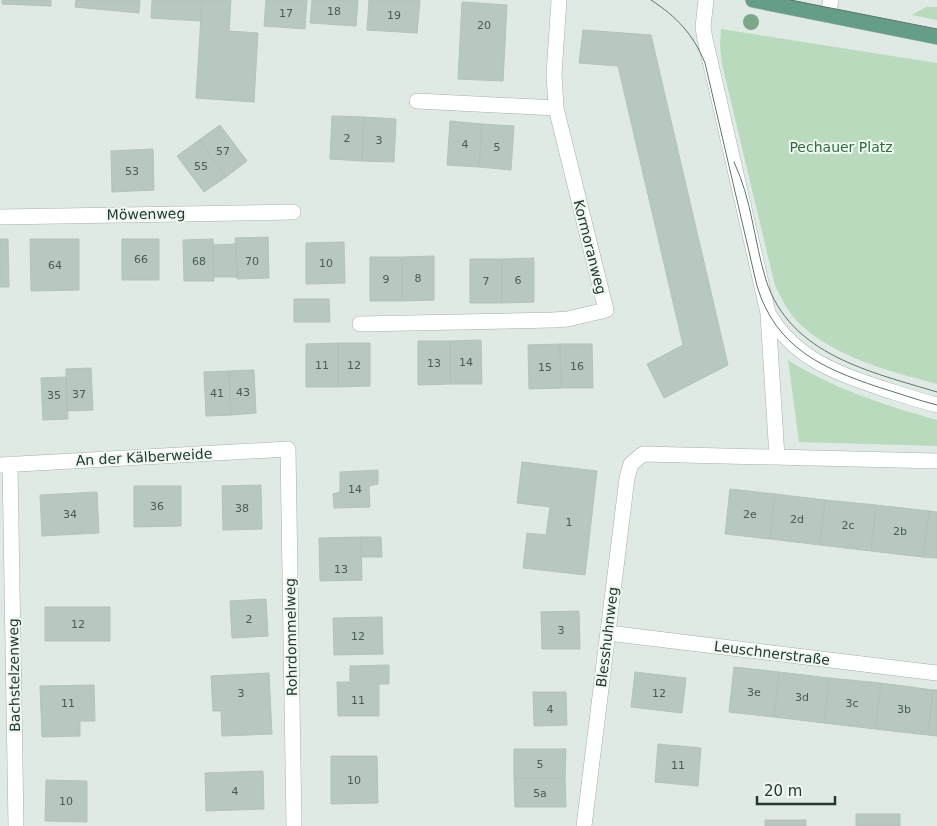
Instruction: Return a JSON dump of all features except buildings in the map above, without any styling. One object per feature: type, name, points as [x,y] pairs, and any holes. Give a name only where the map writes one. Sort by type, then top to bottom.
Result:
[{"type":"main road","points":[[753,0],[829,7],[937,36]]},
{"type":"street","name":"Kormoranweg","points":[[360,324],[552,320],[568,319],[606,310],[556,108],[554,74],[559,0]]},
{"type":"street","points":[[706,0],[703,27],[705,39],[768,313],[777,457],[937,461]]},
{"type":"street","points":[[417,102],[556,108]]},
{"type":"street","name":"Möwenweg","points":[[0,217],[293,212]]},
{"type":"street","points":[[768,313],[780,330],[799,350],[820,365],[856,379],[937,405]]},
{"type":"street","name":"An der Kälberweide","points":[[5,465],[288,449]]},
{"type":"street","name":"Rohrdommelweg","points":[[288,449],[294,826]]},
{"type":"street","name":"Blesshuhnweg","points":[[584,826],[627,478],[631,464],[643,454],[777,457]]},
{"type":"street","name":"Bachstelzenweg","points":[[5,465],[16,826]]},
{"type":"street","name":"Leuschnerstraße","points":[[608,633],[937,673]]},
{"type":"green space","points":[[926,7],[937,7],[937,20],[912,15]]},
{"type":"green space","name":"Pechauer Platz","points":[[721,29],[937,63],[937,384],[864,362],[846,354],[814,336],[792,316],[775,286],[722,64]]},
{"type":"green space","points":[[788,360],[841,388],[937,420],[937,446],[799,442]]},
{"type":"tram line","points":[[651,0],[669,13],[683,27],[695,43],[705,63],[757,286],[765,307],[776,325],[804,353],[838,372],[878,387],[937,405]]},
{"type":"tram line","points":[[790,0],[937,29]]},
{"type":"tram line","points":[[734,162],[745,191],[766,280],[778,306],[794,326],[813,343],[836,357],[860,368],[937,392]]}]
